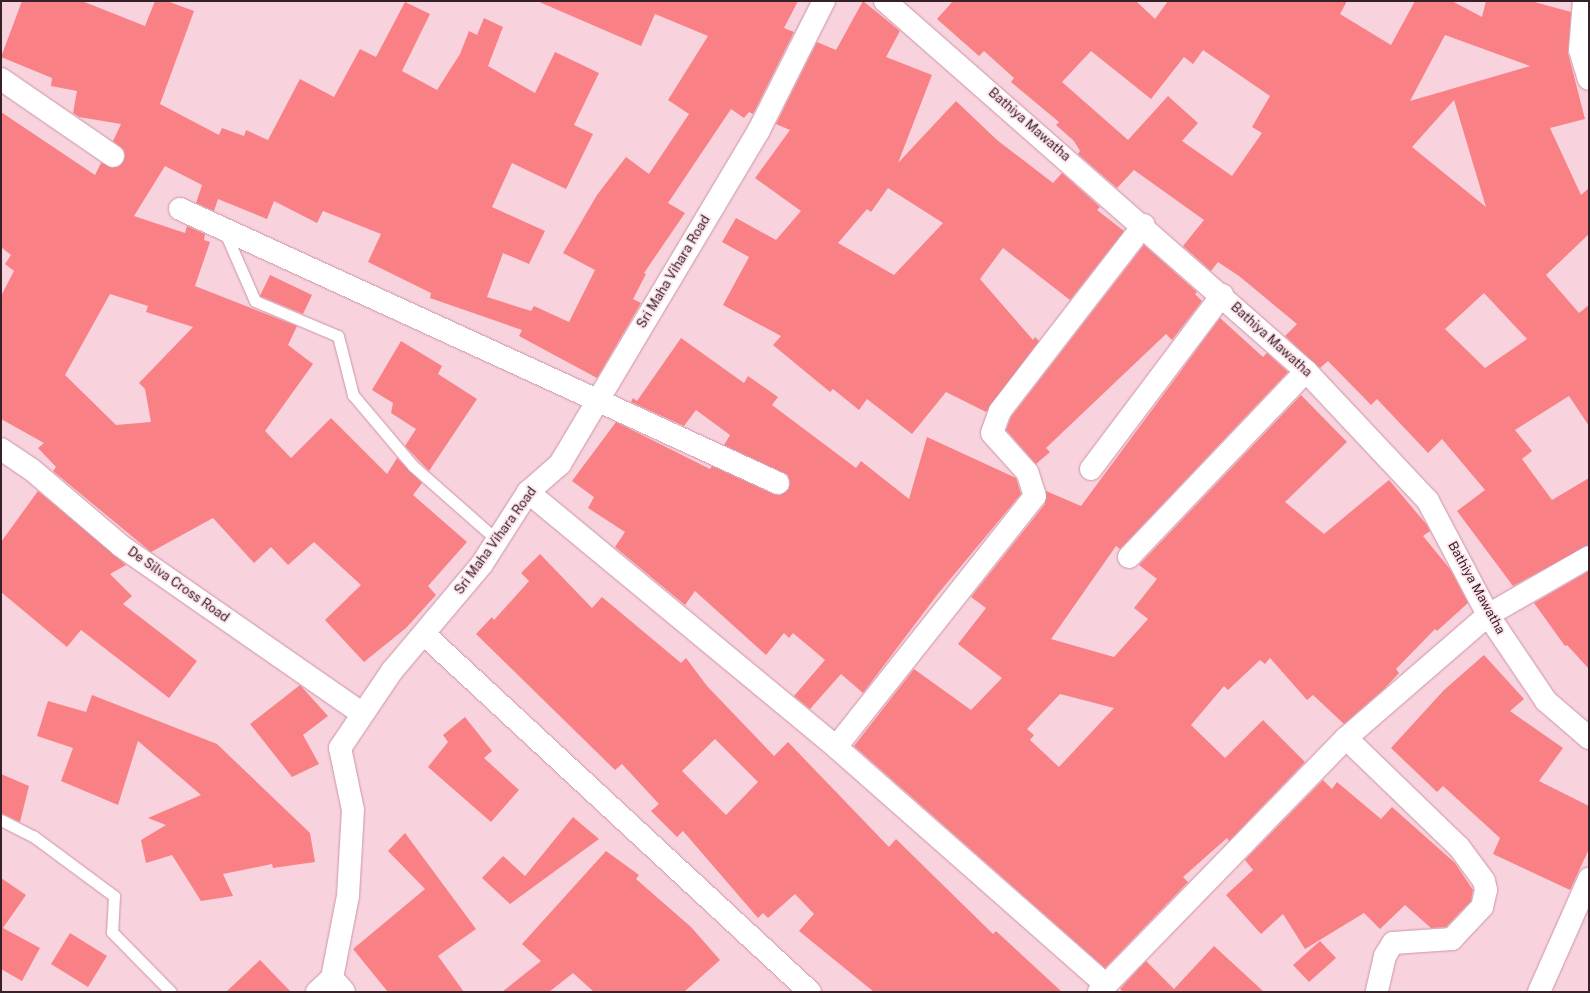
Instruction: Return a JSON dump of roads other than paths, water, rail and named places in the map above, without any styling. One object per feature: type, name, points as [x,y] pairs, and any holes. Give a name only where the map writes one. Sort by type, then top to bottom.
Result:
[{"type":"street","name":"Sri Maha Vihara Road","points":[[331,987],[348,896],[353,810],[340,748],[361,713],[425,635],[497,540],[528,492],[560,464],[758,132],[824,1]]},
{"type":"street","name":"Bathiya Mawatha","points":[[885,1],[1144,225],[1306,370],[1428,501],[1488,615],[1546,701],[1589,738]]},
{"type":"street","points":[[1584,1],[1580,50],[1589,79]]},
{"type":"street","points":[[1,79],[113,156]]},
{"type":"street","points":[[180,209],[597,402],[778,483]]},
{"type":"street","points":[[836,747],[1035,496],[1027,472],[992,433],[1000,411],[1144,225]]},
{"type":"street","points":[[1091,469],[1222,294]]},
{"type":"street","points":[[1129,557],[1306,370]]},
{"type":"street","name":"De Silva Cross Road","points":[[1,449],[31,469],[121,546],[361,713]]},
{"type":"street","points":[[528,492],[836,747],[1102,989],[1346,738],[1488,615],[1589,557]]},
{"type":"street","points":[[425,635],[810,992]]},
{"type":"street","points":[[1346,738],[1459,847],[1484,881],[1486,890],[1482,907],[1452,939],[1393,943],[1385,956],[1377,992]]},
{"type":"street","points":[[1539,992],[1589,879]]},
{"type":"lane","points":[[224,230],[254,300],[338,336],[353,395],[413,466],[497,540]]},
{"type":"lane","points":[[1,820],[33,836],[114,896],[112,932],[171,992]]}]
